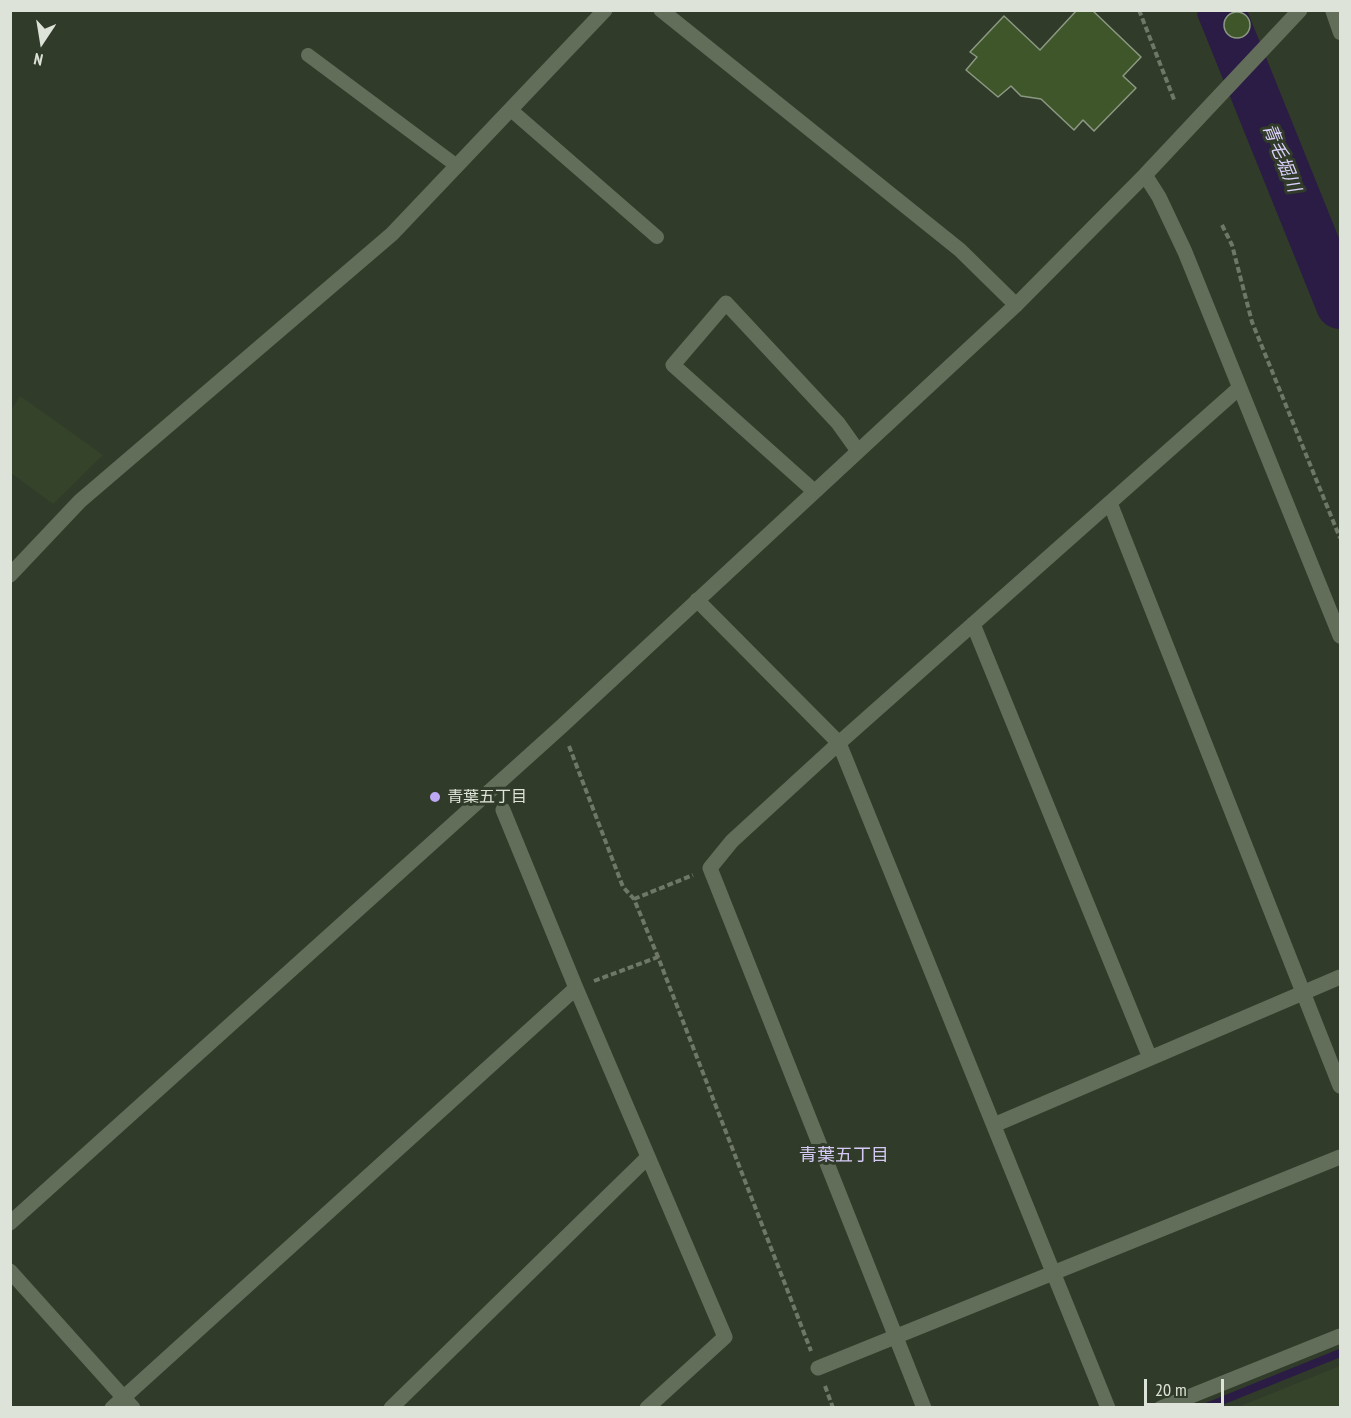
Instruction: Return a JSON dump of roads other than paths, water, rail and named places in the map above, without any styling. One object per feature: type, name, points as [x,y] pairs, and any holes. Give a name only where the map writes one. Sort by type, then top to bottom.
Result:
[{"type":"street","points":[[10,575],[80,501],[393,234],[605,10]]},
{"type":"street","points":[[662,10],[960,250],[1016,305]]},
{"type":"street","points":[[10,1223],[561,726],[1016,305],[1145,175],[1300,10]]},
{"type":"street","points":[[1145,175],[1159,197],[1185,252],[1238,389],[1341,636]]},
{"type":"street","points":[[814,491],[673,365],[726,303],[838,423],[858,451]]},
{"type":"street","points":[[924,1407],[710,868],[732,841],[839,743],[1238,389]]},
{"type":"street","points":[[1110,503],[1341,1086]]},
{"type":"street","points":[[697,600],[839,743],[1108,1407]]},
{"type":"street","points":[[973,624],[1150,1058]]},
{"type":"street","points":[[504,810],[576,987],[725,1337],[647,1407]]},
{"type":"street","points":[[993,1125],[1341,977]]},
{"type":"street","points":[[10,1271],[123,1404],[576,987]]},
{"type":"street","points":[[391,1407],[648,1157]]},
{"type":"street","points":[[818,1368],[1341,1157]]},
{"type":"street","points":[[1161,1407],[1341,1336]]},
{"type":"lane","points":[[1332,10],[1341,33]]},
{"type":"lane","points":[[308,55],[458,166]]},
{"type":"lane","points":[[511,110],[657,237]]},
{"type":"waterway","name":"青毛堀川","points":[[1221,10],[1340,305]]},
{"type":"waterway","points":[[1204,1408],[1340,1353]]},
{"type":"place","name":"青葉五丁目","points":[[435,797]]},
{"type":"district","name":"青葉五丁目","points":[[844,1156]]}]
